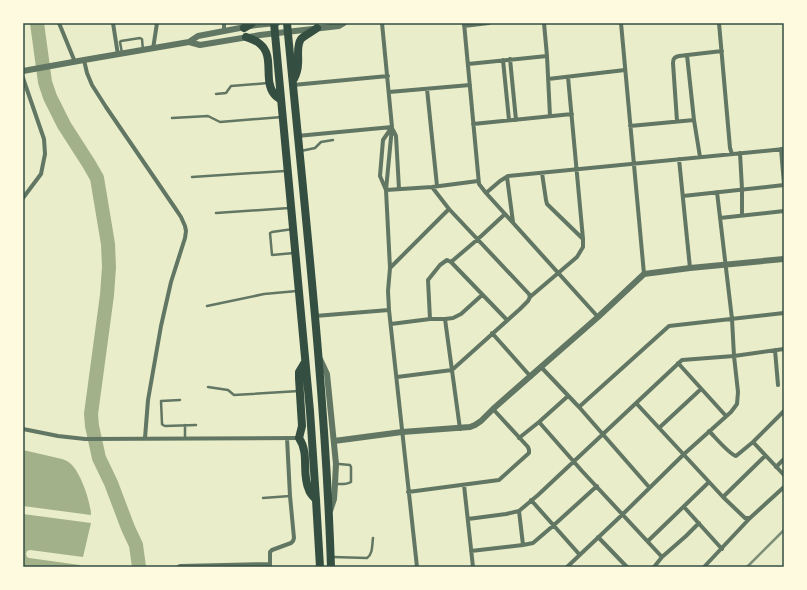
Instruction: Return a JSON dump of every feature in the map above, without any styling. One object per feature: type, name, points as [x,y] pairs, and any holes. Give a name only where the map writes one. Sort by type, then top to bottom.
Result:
[{"type":"highway","points":[[244,25],[252,23]]},
{"type":"highway","points":[[275,23],[305,362],[320,567]]},
{"type":"highway","points":[[287,27],[315,316],[325,441],[331,567]]},
{"type":"highway","points":[[293,83],[298,69],[299,42],[307,34],[317,28]]},
{"type":"highway","points":[[246,37],[256,41],[265,50],[267,56],[267,83],[274,96],[281,100]]},
{"type":"highway","points":[[305,362],[299,372],[302,426],[298,438],[304,448],[308,489],[316,500]]},
{"type":"street","points":[[59,23],[75,62]]},
{"type":"street","points":[[113,23],[120,54]]},
{"type":"street","points":[[153,49],[157,23]]},
{"type":"street","points":[[224,23],[224,31]]},
{"type":"street","points":[[23,198],[41,174],[45,154],[44,139],[23,73],[84,60],[189,42],[198,36],[244,25],[275,23]]},
{"type":"street","points":[[189,42],[200,45],[276,33],[287,27],[317,28],[338,26],[344,23]]},
{"type":"street","points":[[382,23],[392,127],[386,190],[390,268],[388,291],[389,310],[417,567]]},
{"type":"street","points":[[490,23],[464,24],[479,184],[598,317]]},
{"type":"street","points":[[544,23],[550,116]]},
{"type":"street","points":[[621,23],[644,274]]},
{"type":"street","points":[[719,23],[730,148],[732,154]]},
{"type":"street","points":[[677,121],[673,59],[677,56],[722,51]]},
{"type":"street","points":[[688,55],[694,120],[700,157]]},
{"type":"street","points":[[468,64],[547,56]]},
{"type":"street","points":[[510,59],[516,120]]},
{"type":"street","points":[[84,60],[92,85],[175,208],[183,221],[186,231],[183,247],[171,282],[161,326],[148,400],[145,438]]},
{"type":"street","points":[[503,60],[509,120]]},
{"type":"street","points":[[548,79],[626,70]]},
{"type":"street","points":[[293,83],[388,76]]},
{"type":"street","points":[[396,377],[452,370],[528,301],[530,297],[581,252],[583,247],[583,239],[568,77]]},
{"type":"street","points":[[389,92],[470,85]]},
{"type":"street","points":[[426,89],[434,186],[450,209],[529,294],[530,297]]},
{"type":"street","points":[[473,124],[572,114]]},
{"type":"street","points":[[630,126],[694,120]]},
{"type":"street","points":[[297,136],[392,127]]},
{"type":"street","points":[[392,127],[396,136],[399,189]]},
{"type":"street","points":[[386,190],[380,176],[383,140],[392,127]]},
{"type":"street","points":[[486,193],[507,177],[783,149],[784,184],[683,196]]},
{"type":"street","points":[[740,153],[742,215]]},
{"type":"street","points":[[679,159],[690,268]]},
{"type":"street","points":[[542,173],[547,204],[583,239]]},
{"type":"street","points":[[507,177],[513,222]]},
{"type":"street","points":[[386,190],[478,181]]},
{"type":"street","points":[[567,567],[683,455],[735,408],[737,404],[738,399],[732,319],[717,192]]},
{"type":"street","points":[[390,268],[450,209]]},
{"type":"street","points":[[720,218],[784,211]]},
{"type":"street","points":[[451,262],[505,214]]},
{"type":"street","points":[[334,441],[402,432],[460,428],[475,425],[531,377],[644,274],[784,259]]},
{"type":"street","points":[[430,319],[428,280],[440,265],[447,260],[451,262],[507,320]]},
{"type":"street","points":[[391,324],[430,319],[445,319],[459,315],[482,295]]},
{"type":"street","points":[[315,316],[389,310]]},
{"type":"street","points":[[579,407],[669,326],[784,314]]},
{"type":"street","points":[[445,319],[460,428]]},
{"type":"street","points":[[492,333],[531,377]]},
{"type":"street","points":[[468,518],[506,514],[519,511],[682,360],[734,356],[784,349]]},
{"type":"street","points":[[775,350],[778,385]]},
{"type":"street","points":[[318,354],[327,374],[336,464],[334,499],[328,516]]},
{"type":"street","points":[[678,363],[726,416]]},
{"type":"street","points":[[541,367],[579,407],[650,487]]},
{"type":"street","points":[[659,428],[701,389]]},
{"type":"street","points":[[519,438],[568,396]]},
{"type":"street","points":[[636,403],[723,497],[744,518],[750,518]]},
{"type":"street","points":[[408,492],[499,480],[529,453],[528,447],[493,409]]},
{"type":"street","points":[[709,431],[730,452],[735,456],[739,455],[784,411]]},
{"type":"street","points":[[539,422],[662,558]]},
{"type":"street","points":[[23,429],[58,436],[86,439],[298,438]]},
{"type":"street","points":[[178,567],[270,566],[270,552],[291,543],[294,538],[290,496],[289,438]]},
{"type":"street","points":[[753,442],[784,475]]},
{"type":"street","points":[[723,497],[765,456]]},
{"type":"street","points":[[776,467],[784,460]]},
{"type":"street","points":[[648,541],[709,482]]},
{"type":"street","points":[[464,484],[473,567]]},
{"type":"street","points":[[471,551],[530,544],[554,526],[597,486]]},
{"type":"street","points":[[704,567],[750,518],[784,487]]},
{"type":"street","points":[[531,500],[580,554]]},
{"type":"street","points":[[684,507],[722,548]]},
{"type":"street","points":[[519,511],[523,545]]},
{"type":"street","points":[[654,567],[699,523]]},
{"type":"street","points":[[598,537],[627,567]]},
{"type":"lane","points":[[120,54],[120,42],[128,40],[141,38],[144,50]]},
{"type":"lane","points":[[216,94],[226,93],[232,86],[267,83]]},
{"type":"lane","points":[[172,118],[208,116],[220,122],[283,117]]},
{"type":"lane","points":[[299,152],[315,148],[321,142],[333,140]]},
{"type":"lane","points":[[192,177],[288,171]]},
{"type":"lane","points":[[216,213],[291,208]]},
{"type":"lane","points":[[293,229],[270,233],[273,255],[295,253]]},
{"type":"lane","points":[[207,306],[264,294],[299,291]]},
{"type":"lane","points":[[208,387],[228,390],[234,395],[300,391]]},
{"type":"lane","points":[[180,400],[161,401],[162,424],[165,426],[196,425]]},
{"type":"lane","points":[[185,425],[185,438]]},
{"type":"lane","points":[[335,484],[351,482],[350,465],[336,464]]},
{"type":"lane","points":[[263,498],[290,496]]},
{"type":"lane","points":[[330,557],[367,558],[371,553],[372,538]]},
{"type":"shaded area","points":[[23,450],[63,459],[71,464],[79,475],[85,489],[91,515],[23,506]]},
{"type":"shaded area","points":[[23,514],[91,523],[83,557],[30,550],[27,551],[26,554],[29,558],[80,565],[80,567],[23,567]]},
{"type":"waterway","points":[[37,23],[45,82],[50,97],[64,125],[97,178],[108,244],[109,267],[107,295],[91,414],[92,426],[99,458],[111,483],[136,545],[139,567]]},
{"type":"railway","points":[[747,567],[784,530]]}]
